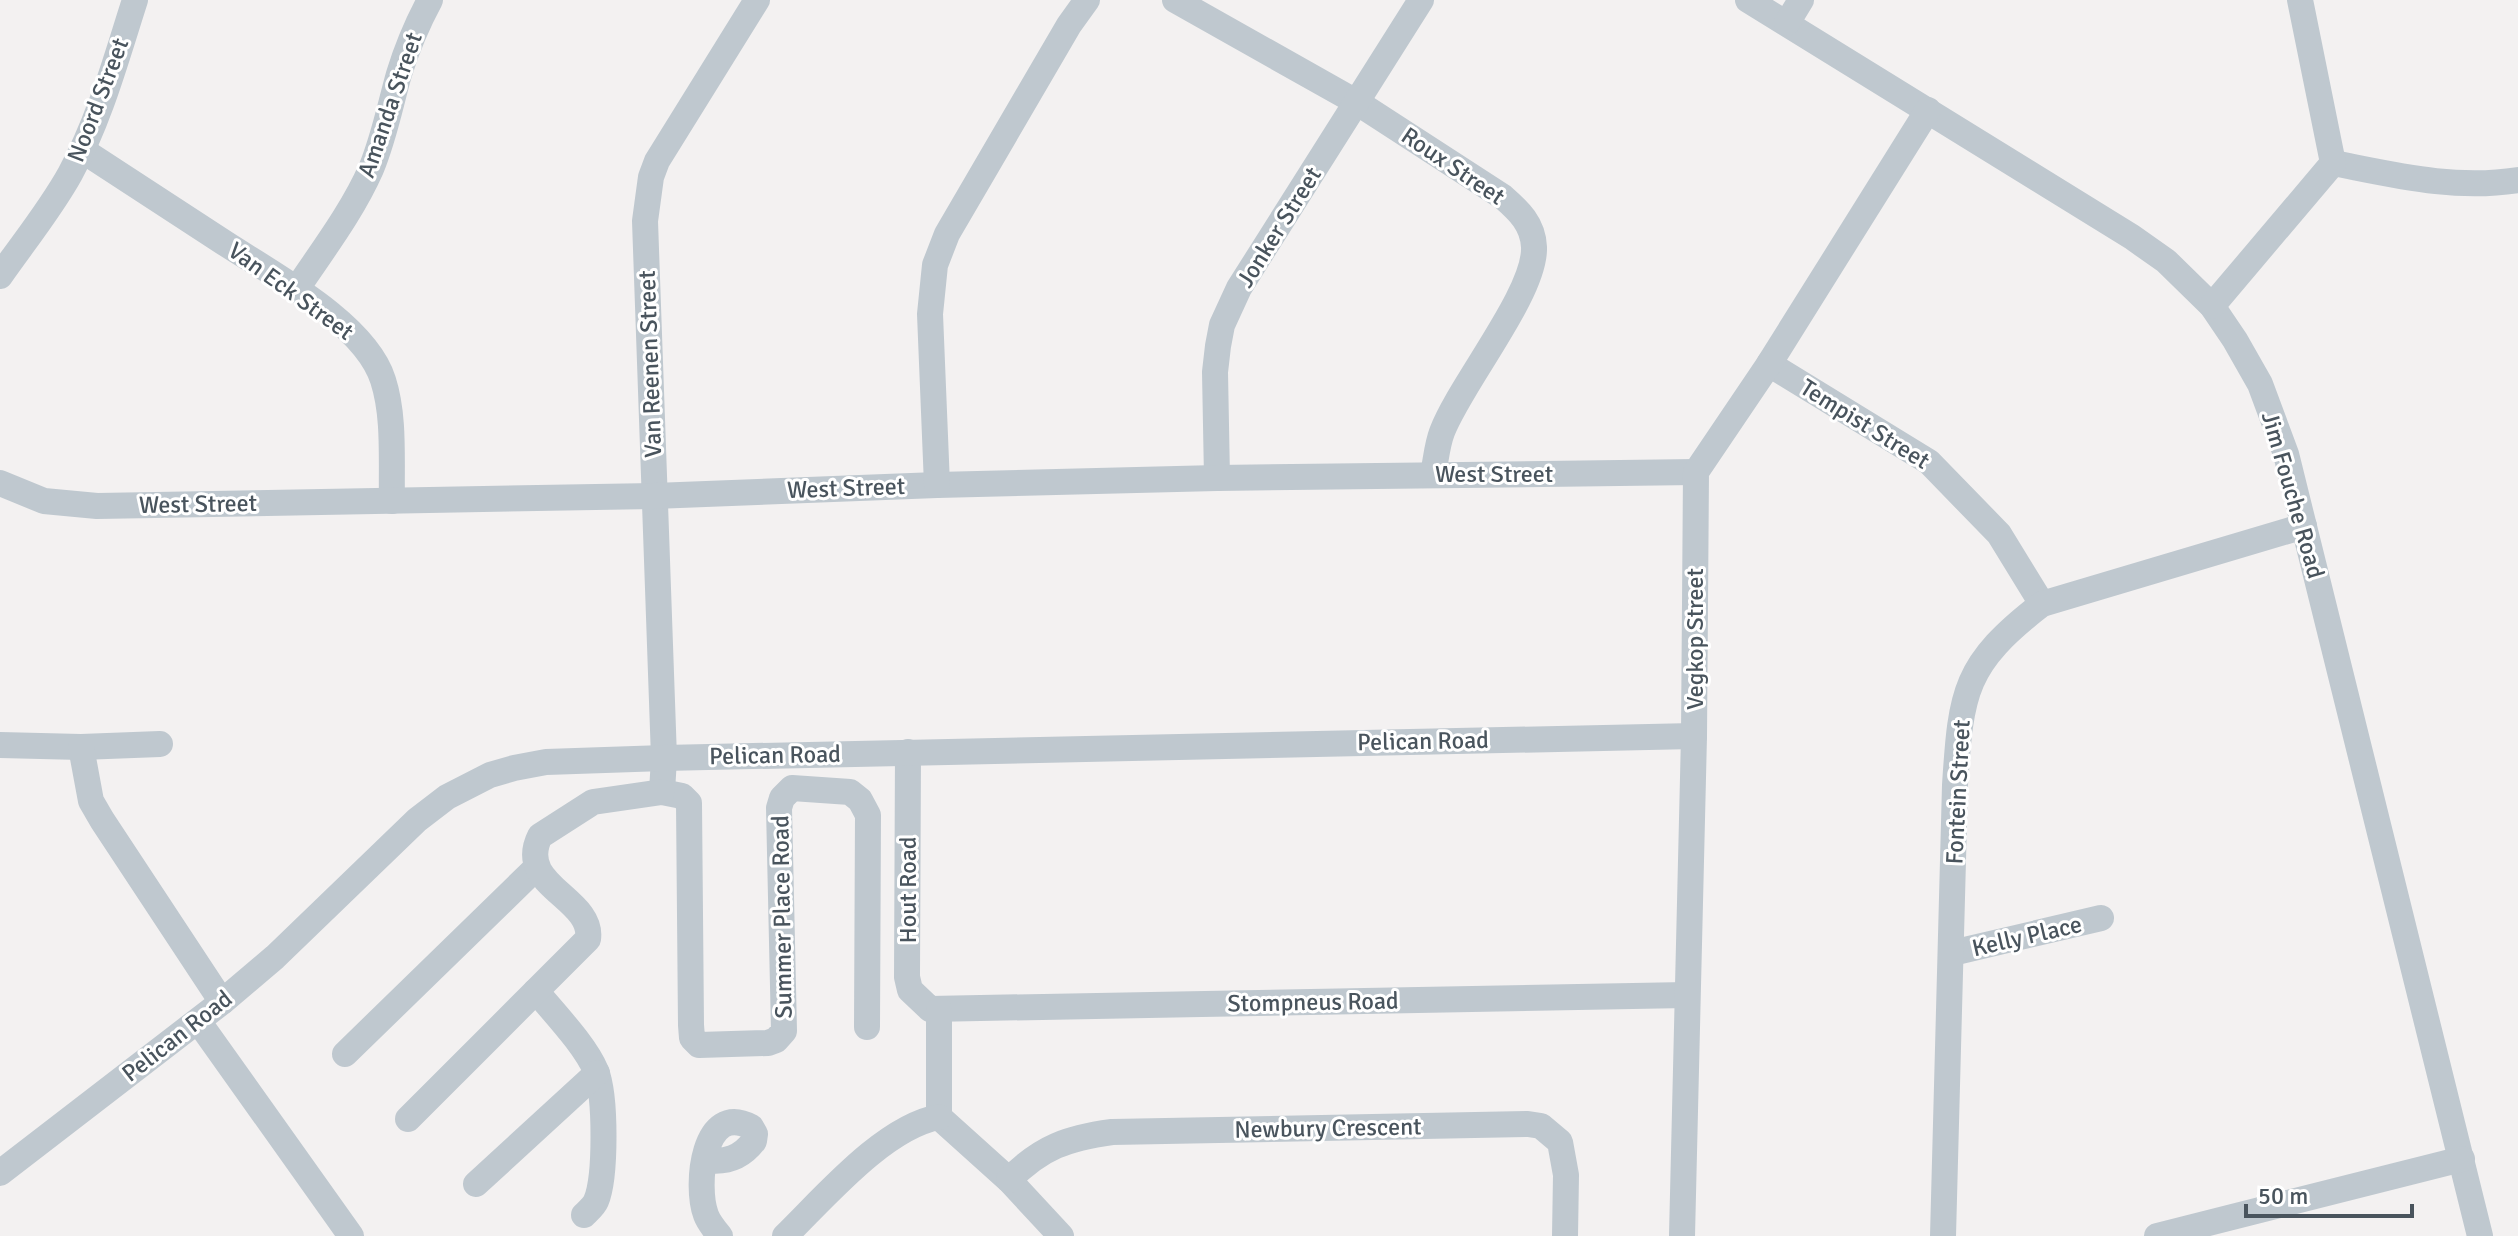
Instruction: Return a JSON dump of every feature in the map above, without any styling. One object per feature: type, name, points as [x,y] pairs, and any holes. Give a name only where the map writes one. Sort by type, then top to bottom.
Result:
[{"type":"street","name":"Noord Street","points":[[0,276],[69,176],[82,150],[98,113],[135,0]]},
{"type":"street","name":"Amanda Street","points":[[296,290],[342,220],[370,169],[413,33],[430,0]]},
{"type":"street","name":"Van Reenen Street","points":[[664,758],[645,221],[651,177],[657,161],[757,0]]},
{"type":"street","points":[[937,485],[930,314],[935,265],[947,234],[1069,25],[1087,0]]},
{"type":"street","name":"Roux Street","points":[[1175,0],[1358,103],[1503,197],[1523,215],[1532,233],[1532,265],[1518,297],[1449,417],[1438,446],[1433,474]]},
{"type":"street","name":"Jonker Street","points":[[1217,478],[1215,372],[1222,325],[1239,288],[1421,0]]},
{"type":"street","name":"Jim Fouche Road","points":[[1748,0],[2149,248],[2212,306],[2235,340],[2260,384],[2286,454],[2480,1236]]},
{"type":"street","points":[[1787,23],[1801,0]]},
{"type":"street","points":[[2300,0],[2333,163]]},
{"type":"street","points":[[1696,472],[1769,364],[1928,110]]},
{"type":"street","name":"Van Eck Street","points":[[82,150],[296,290],[339,320],[361,342],[383,379],[389,406],[392,501]]},
{"type":"street","points":[[2333,163],[2434,183],[2472,185],[2518,180]]},
{"type":"street","points":[[2212,306],[2333,163]]},
{"type":"street","name":"Tempist Street","points":[[1769,364],[1929,462],[1999,534],[2042,604]]},
{"type":"street","name":"West Street","points":[[0,483],[44,501],[82,505],[654,496],[1217,478],[1696,472]]},
{"type":"street","name":"Vegkop Street","points":[[1682,1236],[1694,736],[1696,472]]},
{"type":"street","name":"Fontein Street","points":[[1943,1236],[1955,785],[1960,718],[1979,664],[2016,624],[2042,604],[2304,526]]},
{"type":"street","name":"Pelican Road","points":[[0,1173],[222,1002],[275,957],[417,820],[471,783],[514,768],[546,762],[664,758],[1694,736]]},
{"type":"street","points":[[0,745],[81,747],[160,744]]},
{"type":"street","points":[[81,747],[91,801],[222,1002]]},
{"type":"street","name":"Hout Road","points":[[908,752],[907,977],[910,990],[917,998],[930,1009],[939,1010]]},
{"type":"street","points":[[408,1119],[588,939],[589,932],[581,915],[547,882],[537,867],[535,844],[540,836],[593,802],[662,792],[664,758]]},
{"type":"street","name":"Summer Place Road","points":[[662,792],[682,796],[689,803],[691,1025],[692,1038],[699,1045],[768,1043],[784,1031],[779,808],[782,798],[792,788],[850,792],[860,800],[868,815],[867,1027]]},
{"type":"street","points":[[345,1054],[537,867]]},
{"type":"street","name":"Kelly Place","points":[[1952,953],[2101,918]]},
{"type":"street","points":[[536,991],[589,1058],[597,1073],[603,1112],[602,1164],[596,1203],[584,1215]]},
{"type":"street","name":"Stompneus Road","points":[[939,1010],[1687,995]]},
{"type":"street","points":[[939,1010],[939,1117],[1009,1180],[1061,1236]]},
{"type":"street","points":[[198,1021],[351,1236]]},
{"type":"street","points":[[476,1184],[597,1073]]},
{"type":"street","points":[[800,1231],[879,1147],[922,1120],[939,1117]]},
{"type":"street","name":"Newbury Crescent","points":[[1009,1180],[1027,1161],[1054,1146],[1075,1137],[1112,1132],[1528,1124],[1541,1126],[1560,1142],[1565,1167],[1565,1236]]},
{"type":"street","points":[[2172,1234],[2462,1159]]},
{"type":"street","points":[[706,1160],[703,1199],[706,1214],[720,1236]]}]
